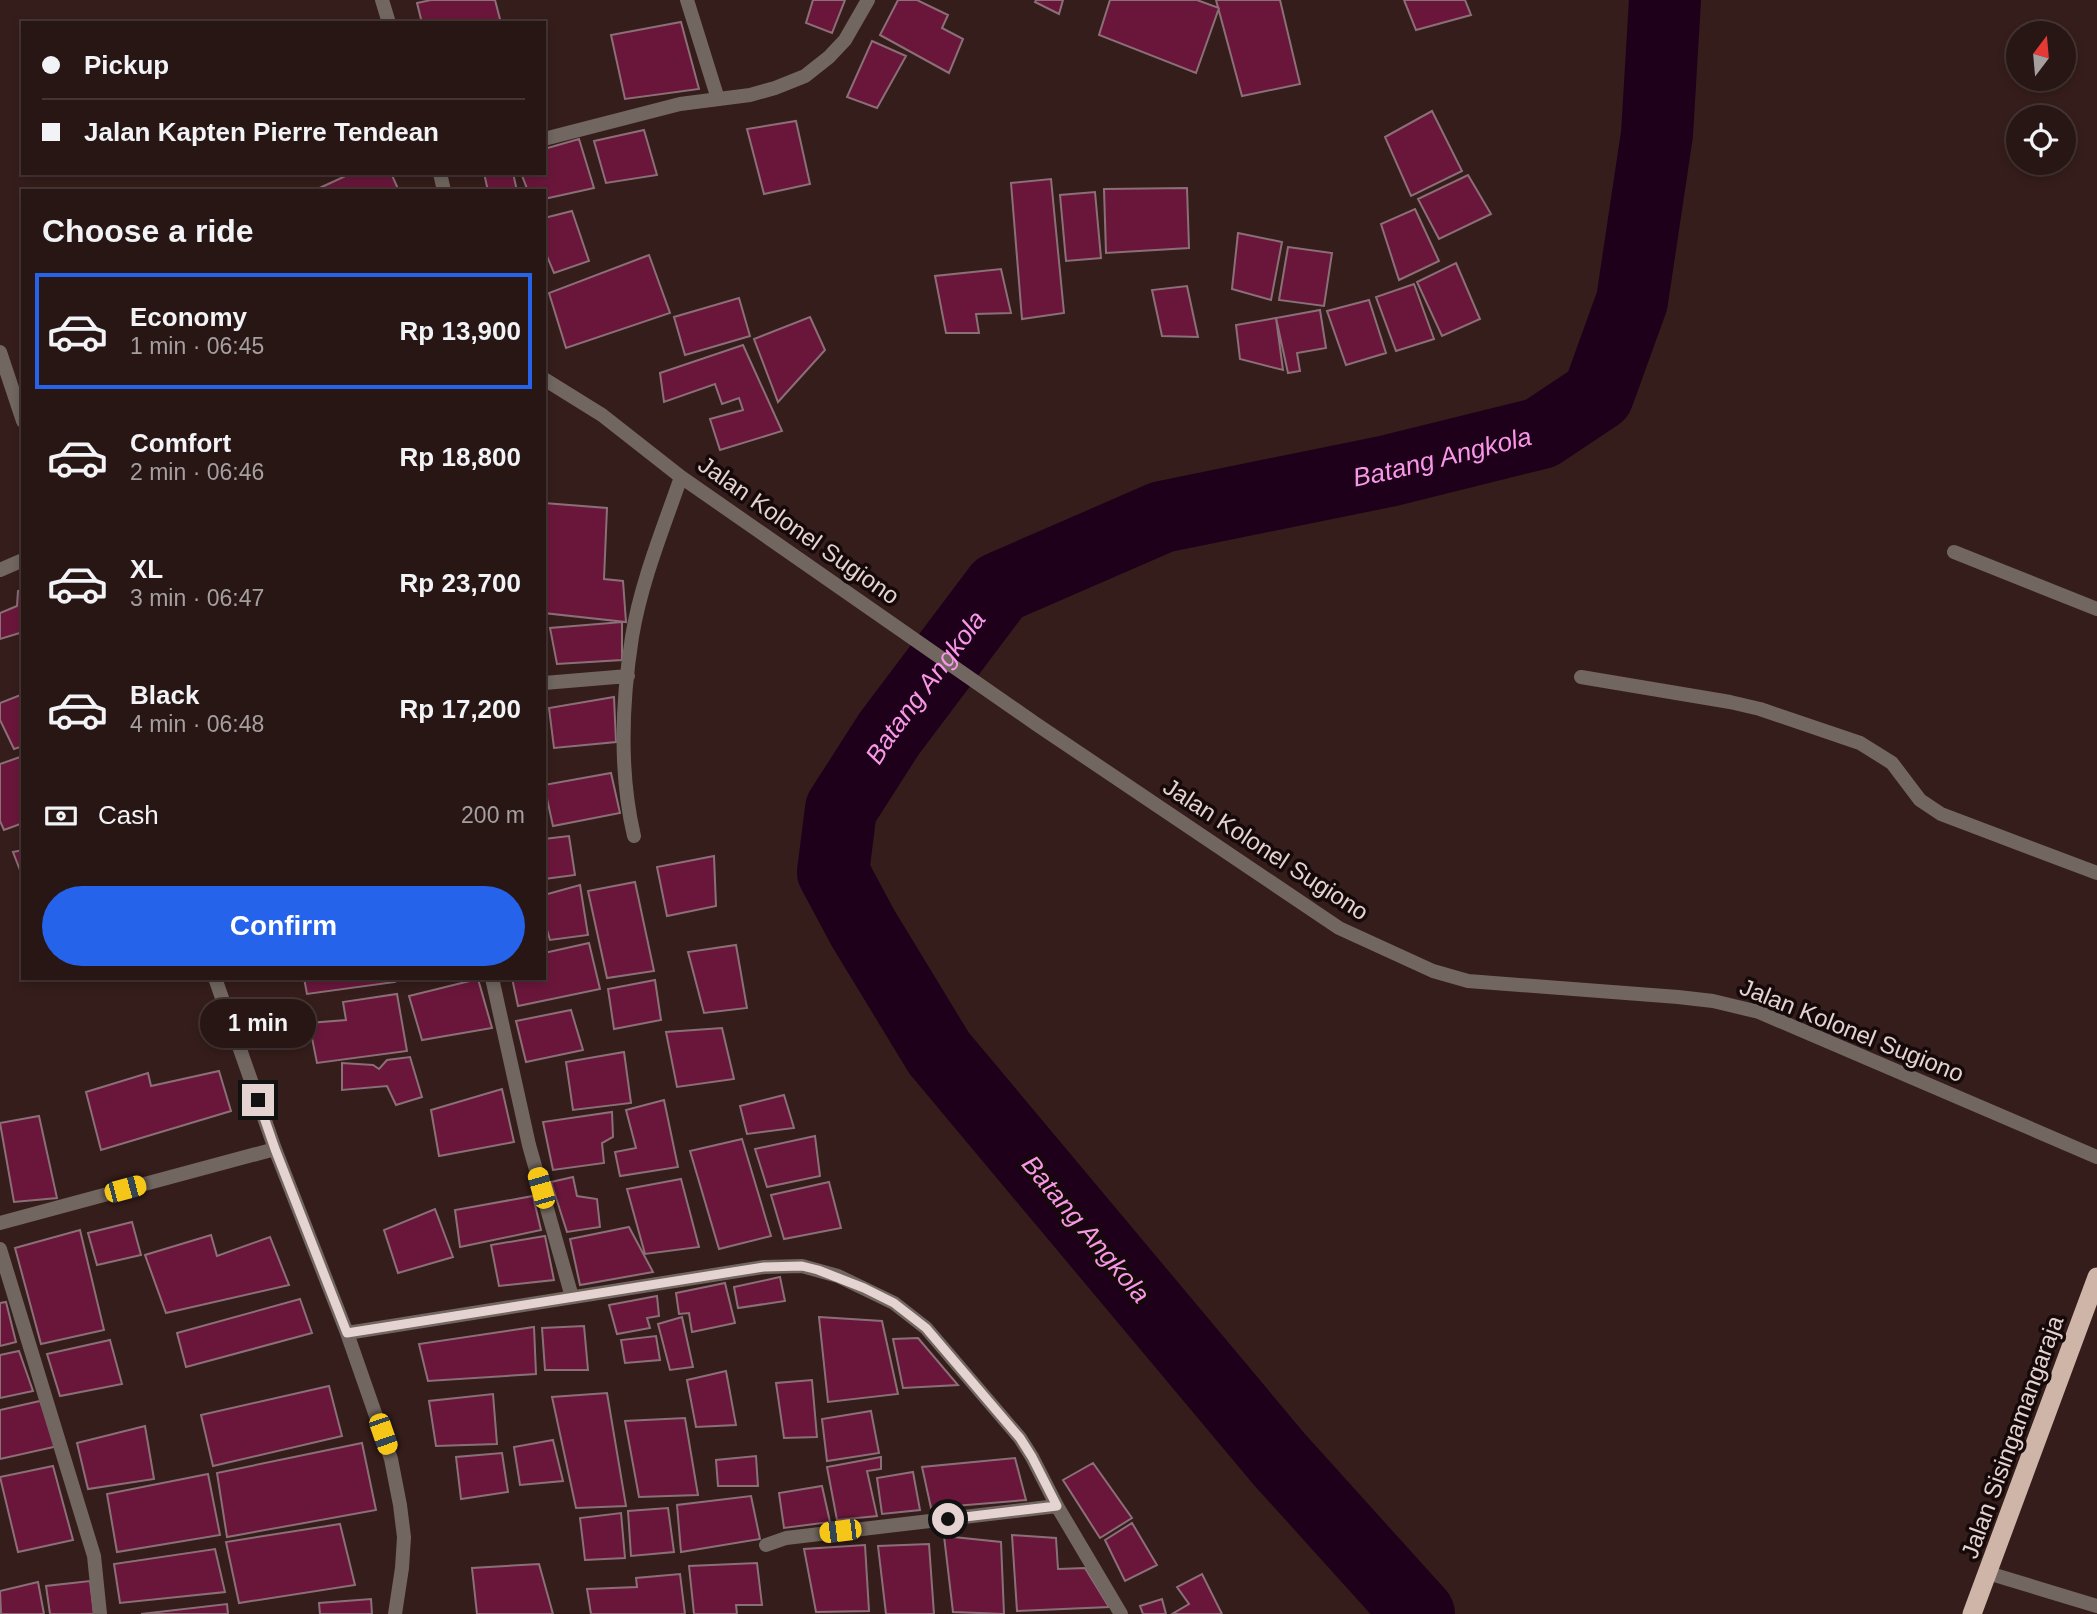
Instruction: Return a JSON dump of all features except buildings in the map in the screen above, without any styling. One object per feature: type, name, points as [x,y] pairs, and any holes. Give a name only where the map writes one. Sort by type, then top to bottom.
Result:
[{"type":"highway","name":"Jalan Sisingamangaraja","points":[[1972,1614],[2097,1278]]},
{"type":"street","points":[[382,0],[388,21]]},
{"type":"street","points":[[687,0],[718,99]]},
{"type":"street","points":[[546,138],[680,104],[750,95],[804,76],[829,57],[845,40],[868,0]]},
{"type":"street","points":[[0,352],[21,415]]},
{"type":"street","name":"Jalan Kolonel Sugiono","points":[[546,380],[601,415],[681,477],[1037,724],[1339,928],[1433,971],[1468,981],[1678,997],[1759,1012],[2097,1157]]},
{"type":"street","points":[[634,836],[625,778],[625,735],[632,635],[648,575],[681,477]]},
{"type":"street","points":[[1954,552],[2097,609]]},
{"type":"street","points":[[0,570],[21,561]]},
{"type":"street","points":[[546,683],[628,676]]},
{"type":"street","points":[[1581,677],[1740,704],[1860,743],[1892,763],[1920,800],[1941,814],[2097,873]]},
{"type":"street","points":[[216,980],[275,1149],[347,1333],[391,1459],[404,1537],[395,1614]]},
{"type":"street","points":[[492,980],[529,1145],[572,1297]]},
{"type":"street","points":[[0,1223],[275,1149]]},
{"type":"street","points":[[0,1249],[94,1556],[100,1614]]},
{"type":"street","points":[[347,1333],[764,1267],[802,1266],[838,1276],[894,1303],[926,1328],[1020,1438],[1121,1614]]},
{"type":"street","points":[[766,1545],[786,1538],[1057,1506]]},
{"type":"street","points":[[1988,1573],[2097,1606]]},
{"type":"waterway","name":"Batang Angkola","points":[[1419,1614],[1279,1459],[939,1053],[863,928],[833,872],[841,809],[889,734],[999,588],[1162,517],[1388,471],[1541,433],[1598,395],[1632,301],[1657,134],[1665,0]]},
{"type":"route","points":[[258,1100],[347,1333],[764,1267],[802,1266],[818,1270],[838,1276],[894,1303],[926,1328],[1020,1438],[1057,1506],[948,1519]]}]
